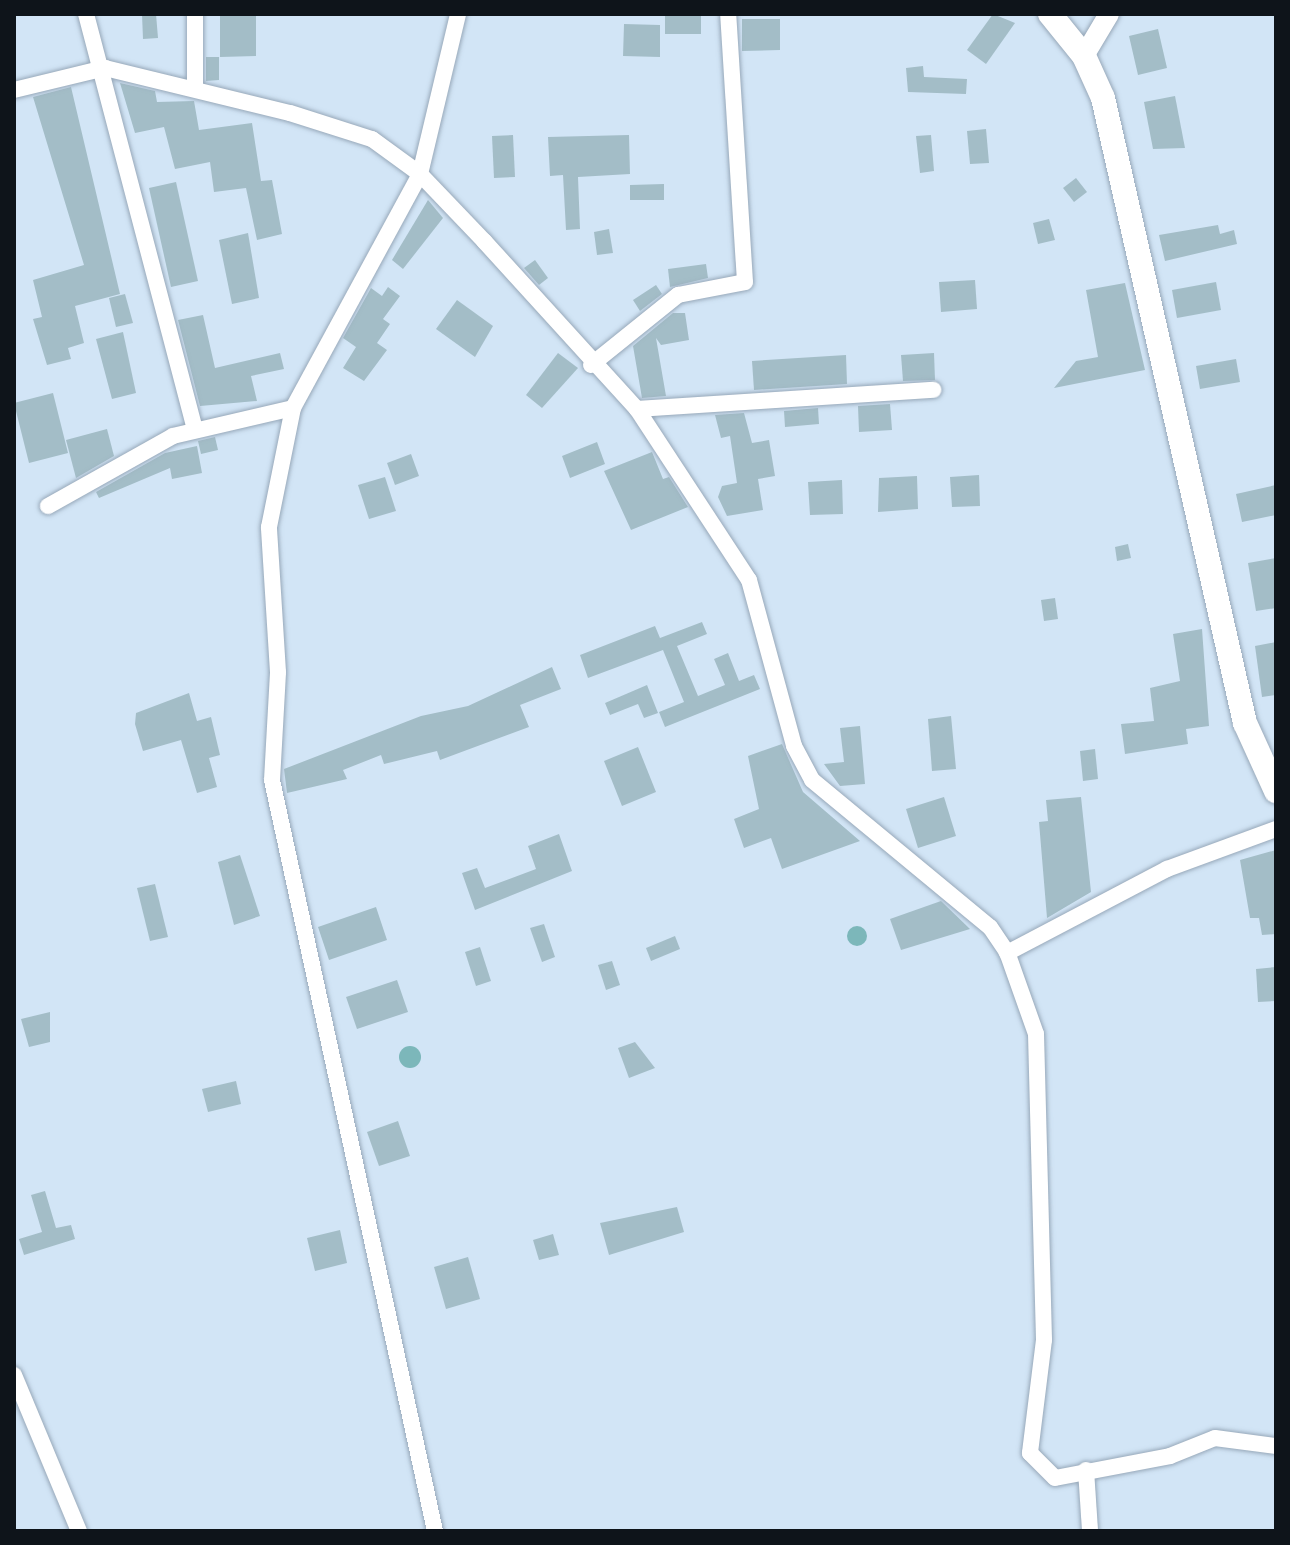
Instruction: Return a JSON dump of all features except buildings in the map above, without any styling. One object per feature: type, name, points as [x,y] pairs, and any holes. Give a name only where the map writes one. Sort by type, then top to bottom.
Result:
[{"type":"main road","points":[[1050,14],[1084,56],[1103,98],[1245,723],[1276,791]]},
{"type":"street","points":[[86,14],[105,68],[195,430]]},
{"type":"street","points":[[195,14],[195,85]]},
{"type":"street","points":[[435,1531],[272,780],[278,672],[269,527],[293,408],[420,174],[458,14]]},
{"type":"street","points":[[591,365],[678,295],[745,282],[728,14]]},
{"type":"street","points":[[1084,56],[1109,14]]},
{"type":"street","points":[[14,90],[105,68],[195,85],[372,139],[420,174],[591,365],[637,409],[749,580],[794,746],[812,780],[990,927],[1007,953],[1036,1034],[1044,1340],[1030,1453],[1055,1478],[1170,1456],[1215,1438],[1276,1446]]},
{"type":"street","points":[[637,409],[933,390]]},
{"type":"street","points":[[48,506],[195,430],[293,408]]},
{"type":"street","points":[[1007,953],[1167,869],[1276,829]]},
{"type":"street","points":[[14,1375],[79,1531]]},
{"type":"street","points":[[1086,1470],[1090,1531]]},
{"type":"shaded area","points":[[857,926],[864,929],[867,936],[864,943],[857,946],[850,943],[847,936],[850,929]]},
{"type":"shaded area","points":[[410,1046],[418,1049],[421,1057],[418,1065],[410,1068],[402,1065],[399,1057],[402,1049]]}]
